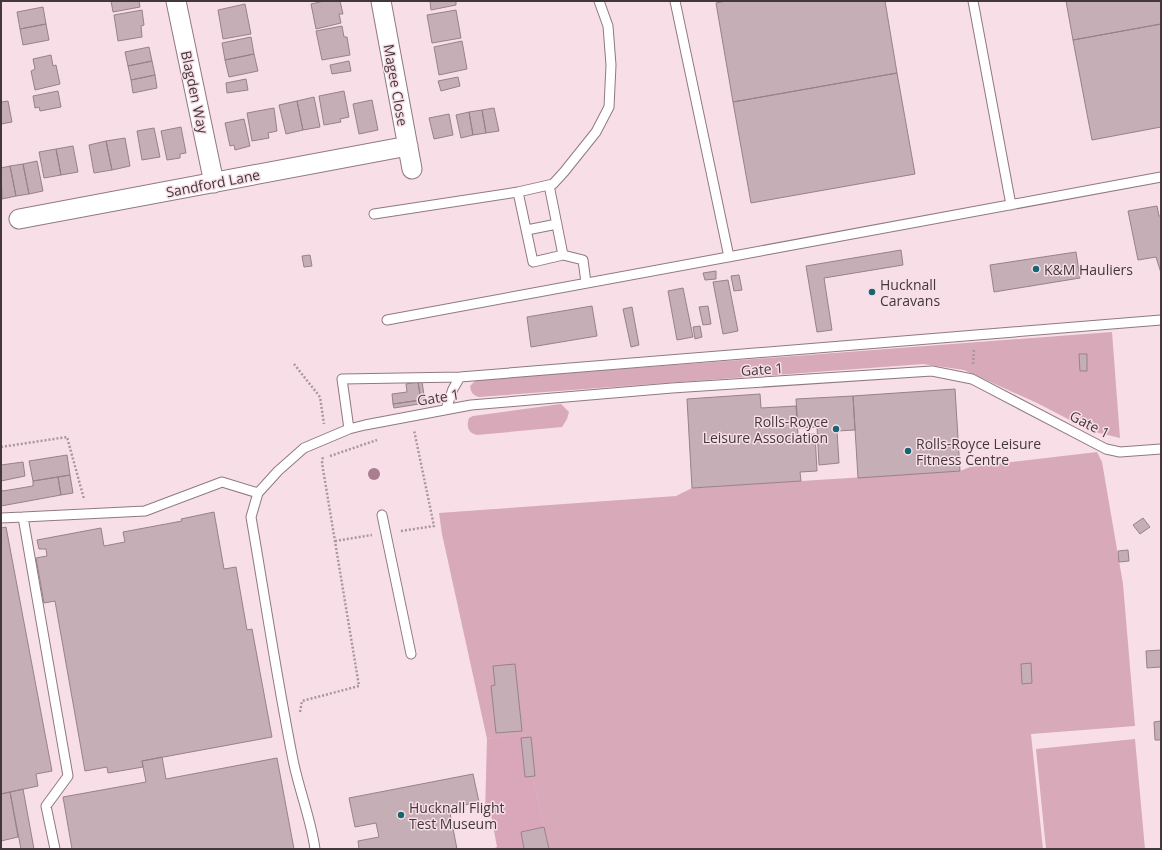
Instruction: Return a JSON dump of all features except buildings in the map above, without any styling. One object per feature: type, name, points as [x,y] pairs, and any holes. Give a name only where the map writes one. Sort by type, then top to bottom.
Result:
[{"type":"street","name":"Blagden Way","points":[[176,1],[214,183]]},
{"type":"street","name":"Magee Close","points":[[381,1],[412,169]]},
{"type":"street","name":"Sandford Lane","points":[[19,219],[408,146]]},
{"type":"lane","points":[[374,214],[518,192],[553,184],[596,132],[608,107],[612,65],[608,26],[599,1]]},
{"type":"lane","points":[[675,1],[729,257]]},
{"type":"lane","points":[[973,1],[1011,204]]},
{"type":"lane","points":[[387,320],[1161,177]]},
{"type":"lane","points":[[549,185],[563,255]]},
{"type":"lane","points":[[518,192],[533,262],[563,255],[583,260],[586,283]]},
{"type":"lane","points":[[526,230],[557,224]]},
{"type":"lane","points":[[349,428],[342,379],[460,377],[1161,320]]},
{"type":"lane","name":"Gate 1","points":[[258,493],[278,471],[304,448],[349,428],[446,409],[605,394],[932,371],[972,379],[1106,449],[1120,452],[1161,449]]},
{"type":"lane","points":[[446,409],[453,389],[460,377]]},
{"type":"lane","points":[[1,518],[145,511],[222,482],[258,493],[252,523],[298,786],[310,824],[315,849]]},
{"type":"lane","points":[[382,515],[411,654]]},
{"type":"lane","points":[[23,517],[68,776],[46,806],[55,849]]},
{"type":"path","points":[[300,713],[302,701],[359,686],[335,541],[434,526],[414,428],[407,430]]},
{"type":"path","points":[[1,447],[67,437],[88,513]]},
{"type":"path","points":[[330,456],[380,439]]},
{"type":"shaded area","points":[[1112,332],[1120,438],[1091,431],[1037,403],[964,370],[923,364],[479,397],[472,393],[470,386],[476,380]]},
{"type":"shaded area","points":[[561,404],[569,412],[562,427],[477,435],[468,429],[469,418],[473,416]]},
{"type":"shaded area","points":[[1097,452],[1102,462],[1123,584],[1135,726],[1031,734],[1043,849],[549,849],[522,734],[487,739],[442,534],[439,513],[676,496],[692,488],[960,471],[970,467]]},
{"type":"shaded area","points":[[522,733],[544,827],[521,832],[524,849],[492,849],[497,847],[491,815],[485,813],[487,739]]},
{"type":"shaded area","points":[[1135,739],[1145,849],[1046,849],[1036,749]]},
{"type":"place","name":"K&M Hauliers","points":[[1036,269]]},
{"type":"place","name":"Hucknall Caravans","points":[[872,292]]},
{"type":"place","name":"Rolls-Royce Leisure Association","points":[[836,429]]},
{"type":"place","name":"Rolls-Royce Leisure Fitness Centre","points":[[908,451]]},
{"type":"place","name":"Hucknall Flight Test Museum","points":[[401,815]]}]
